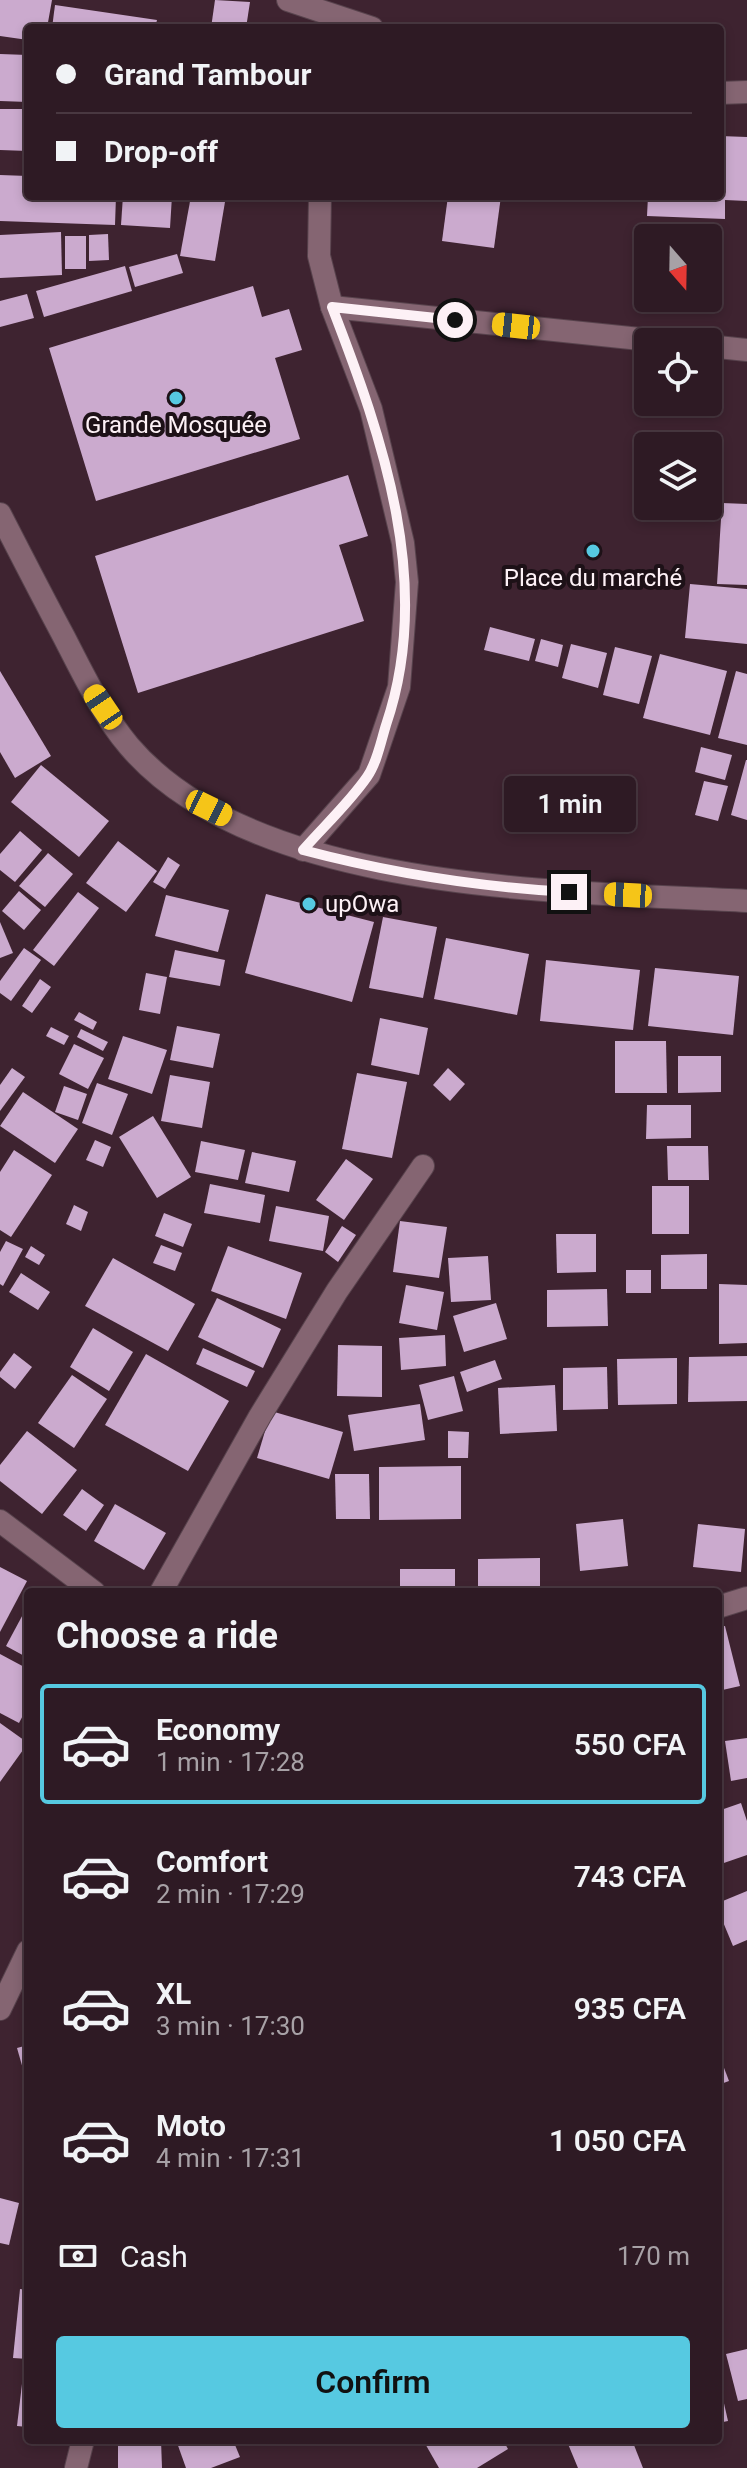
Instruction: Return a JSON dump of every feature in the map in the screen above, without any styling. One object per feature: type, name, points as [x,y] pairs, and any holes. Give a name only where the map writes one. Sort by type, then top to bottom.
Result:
[{"type":"street","points":[[288,0],[360,24]]},
{"type":"street","points":[[724,93],[747,92]]},
{"type":"street","points":[[303,850],[369,775],[399,687],[407,582],[403,543],[371,409],[332,307],[319,256],[320,200]]},
{"type":"street","points":[[332,307],[634,338]]},
{"type":"street","points":[[722,347],[747,350]]},
{"type":"street","points":[[0,514],[90,688],[130,746],[187,798],[303,850],[361,865],[539,890],[747,901]]},
{"type":"street","points":[[163,1588],[260,1416],[337,1291],[423,1166]]},
{"type":"street","points":[[0,1521],[89,1588]]},
{"type":"street","points":[[722,1606],[747,1598]]},
{"type":"street","points":[[0,2009],[24,1959]]},
{"type":"street","points":[[76,2468],[82,2444]]},
{"type":"building","points":[[0,0],[52,0],[48,24],[24,24],[24,39],[0,36]]},
{"type":"building","points":[[215,0],[250,2],[247,24],[212,24]]},
{"type":"building","points":[[55,5],[157,20],[156,24],[53,24]]},
{"type":"building","points":[[0,54],[24,55],[24,102],[0,101]]},
{"type":"building","points":[[0,109],[24,109],[24,151],[0,150]]},
{"type":"building","points":[[724,136],[747,137],[747,201],[725,200],[725,219],[647,216],[648,200],[724,200]]},
{"type":"building","points":[[0,175],[24,176],[24,200],[116,200],[115,225],[0,221]]},
{"type":"building","points":[[123,200],[172,200],[170,228],[121,225]]},
{"type":"building","points":[[190,200],[225,200],[215,261],[180,256]]},
{"type":"building","points":[[447,200],[500,200],[494,248],[442,241]]},
{"type":"building","points":[[61,232],[62,275],[0,278],[0,235]]},
{"type":"building","points":[[108,234],[109,260],[89,261],[89,235]]},
{"type":"building","points":[[65,236],[86,236],[86,269],[65,269]]},
{"type":"building","points":[[177,254],[183,273],[135,287],[129,267]]},
{"type":"building","points":[[125,266],[132,291],[44,317],[36,291]]},
{"type":"building","name":"Grande Mosquée","points":[[253,286],[262,317],[289,309],[302,350],[275,358],[300,439],[96,501],[49,348]]},
{"type":"building","points":[[27,294],[34,318],[0,327],[0,301]]},
{"type":"building","points":[[348,475],[368,536],[339,545],[364,621],[138,693],[95,556]]},
{"type":"building","points":[[722,503],[747,504],[747,585],[717,584]]},
{"type":"building","points":[[690,584],[747,589],[747,644],[685,638]]},
{"type":"building","points":[[490,627],[535,639],[529,661],[484,650]]},
{"type":"building","points":[[541,639],[563,645],[558,667],[535,661]]},
{"type":"building","points":[[571,644],[607,653],[598,688],[562,678]]},
{"type":"building","points":[[615,647],[652,656],[639,704],[603,695]]},
{"type":"building","points":[[660,654],[727,671],[710,735],[643,718]]},
{"type":"building","points":[[0,671],[51,756],[15,778],[0,752]]},
{"type":"building","points":[[736,671],[747,674],[747,745],[718,738]]},
{"type":"building","points":[[701,747],[732,755],[725,780],[695,772]]},
{"type":"building","points":[[747,760],[747,820],[731,815]]},
{"type":"building","points":[[41,765],[109,821],[79,857],[11,802]]},
{"type":"building","points":[[704,781],[728,786],[718,821],[695,815]]},
{"type":"building","points":[[20,831],[42,850],[15,882],[0,870],[0,854]]},
{"type":"building","points":[[118,841],[157,871],[126,912],[86,883]]},
{"type":"building","points":[[48,853],[73,874],[45,907],[19,886]]},
{"type":"building","points":[[168,857],[180,865],[165,889],[153,882]]},
{"type":"building","points":[[19,891],[41,910],[24,930],[2,911]]},
{"type":"building","points":[[78,892],[99,908],[54,966],[33,950]]},
{"type":"building","points":[[266,894],[374,922],[352,1002],[245,973]]},
{"type":"building","points":[[166,895],[229,910],[218,952],[155,936]]},
{"type":"building","points":[[383,917],[437,927],[423,998],[369,988]]},
{"type":"building","points":[[0,922],[13,953],[0,958]]},
{"type":"building","points":[[446,938],[529,954],[517,1015],[434,999]]},
{"type":"building","points":[[24,948],[41,960],[11,1001],[0,993],[0,981]]},
{"type":"building","points":[[175,950],[225,960],[220,986],[169,977]]},
{"type":"building","points":[[546,960],[640,970],[633,1030],[540,1021]]},
{"type":"building","points":[[655,968],[739,976],[733,1035],[648,1026]]},
{"type":"building","points":[[146,973],[167,977],[160,1014],[139,1010]]},
{"type":"building","points":[[40,979],[51,987],[32,1013],[22,1006]]},
{"type":"building","points":[[79,1012],[97,1022],[93,1030],[74,1020]]},
{"type":"building","points":[[380,1018],[428,1028],[419,1075],[371,1065]]},
{"type":"building","points":[[177,1026],[220,1034],[213,1068],[170,1060]]},
{"type":"building","points":[[51,1027],[69,1036],[64,1045],[46,1036]]},
{"type":"building","points":[[81,1029],[108,1042],[103,1051],[77,1037]]},
{"type":"building","points":[[123,1036],[167,1050],[152,1094],[108,1079]]},
{"type":"building","points":[[615,1041],[666,1041],[667,1093],[615,1093]]},
{"type":"building","points":[[74,1044],[104,1058],[88,1089],[59,1074]]},
{"type":"building","points":[[678,1056],[721,1056],[721,1092],[678,1093]]},
{"type":"building","points":[[12,1068],[25,1077],[0,1111],[0,1085]]},
{"type":"building","points":[[448,1068],[465,1084],[450,1101],[433,1085]]},
{"type":"building","points":[[357,1073],[407,1082],[392,1158],[342,1149]]},
{"type":"building","points":[[170,1075],[210,1082],[202,1128],[161,1121]]},
{"type":"building","points":[[97,1083],[128,1094],[112,1135],[82,1123]]},
{"type":"building","points":[[64,1086],[87,1094],[78,1120],[55,1112]]},
{"type":"building","points":[[23,1092],[78,1129],[55,1163],[0,1126]]},
{"type":"building","points":[[647,1105],[691,1105],[691,1138],[646,1139]]},
{"type":"building","points":[[153,1116],[191,1177],[157,1198],[119,1137]]},
{"type":"building","points":[[95,1140],[111,1147],[103,1167],[86,1160]]},
{"type":"building","points":[[201,1141],[245,1150],[238,1180],[195,1172]]},
{"type":"building","points":[[667,1146],[708,1146],[709,1180],[668,1180]]},
{"type":"building","points":[[14,1150],[52,1175],[11,1237],[0,1230],[0,1172]]},
{"type":"building","points":[[252,1152],[296,1161],[289,1192],[245,1183]]},
{"type":"building","points":[[346,1159],[373,1179],[344,1220],[316,1200]]},
{"type":"building","points":[[210,1184],[265,1195],[260,1223],[204,1213]]},
{"type":"building","points":[[652,1186],[689,1186],[689,1234],[652,1234]]},
{"type":"building","points":[[74,1205],[88,1212],[81,1231],[66,1224]]},
{"type":"building","points":[[276,1206],[329,1216],[323,1251],[269,1241]]},
{"type":"building","points":[[164,1213],[192,1224],[183,1247],[155,1236]]},
{"type":"building","points":[[400,1221],[447,1227],[439,1278],[393,1272]]},
{"type":"building","points":[[342,1226],[356,1235],[338,1262],[325,1252]]},
{"type":"building","points":[[556,1234],[596,1234],[596,1272],[557,1273]]},
{"type":"building","points":[[6,1241],[23,1249],[3,1286],[0,1284],[0,1252]]},
{"type":"building","points":[[161,1245],[182,1253],[175,1271],[153,1263]]},
{"type":"building","points":[[31,1246],[45,1255],[39,1265],[25,1257]]},
{"type":"building","points":[[228,1246],[302,1273],[286,1319],[211,1291]]},
{"type":"building","points":[[707,1254],[707,1289],[661,1289],[661,1255]]},
{"type":"building","points":[[488,1256],[491,1300],[451,1302],[448,1258]]},
{"type":"building","points":[[113,1258],[195,1304],[168,1351],[85,1306]]},
{"type":"building","points":[[626,1270],[651,1270],[651,1293],[626,1293]]},
{"type":"building","points":[[21,1273],[50,1292],[38,1310],[9,1292]]},
{"type":"building","points":[[719,1284],[747,1285],[747,1343],[719,1344]]},
{"type":"building","points":[[406,1285],[444,1292],[437,1330],[399,1323]]},
{"type":"building","points":[[607,1289],[608,1326],[547,1327],[547,1290]]},
{"type":"building","points":[[217,1298],[281,1329],[263,1368],[198,1337]]},
{"type":"building","points":[[496,1303],[507,1339],[464,1352],[453,1316]]},
{"type":"building","points":[[93,1328],[133,1352],[109,1391],[70,1367]]},
{"type":"building","points":[[445,1335],[446,1366],[401,1370],[399,1338]]},
{"type":"building","points":[[338,1345],[382,1346],[382,1397],[337,1396]]},
{"type":"building","points":[[203,1348],[255,1371],[247,1387],[196,1364]]},
{"type":"building","points":[[14,1353],[32,1367],[15,1389],[0,1377],[0,1372]]},
{"type":"building","points":[[146,1354],[229,1401],[188,1471],[105,1425]]},
{"type":"building","points":[[747,1356],[747,1401],[688,1402],[689,1357]]},
{"type":"building","points":[[677,1358],[677,1404],[618,1405],[617,1359]]},
{"type":"building","points":[[495,1360],[502,1379],[467,1392],[460,1372]]},
{"type":"building","points":[[607,1367],[608,1409],[563,1410],[563,1368]]},
{"type":"building","points":[[72,1375],[107,1399],[74,1448],[38,1423]]},
{"type":"building","points":[[454,1376],[463,1411],[428,1420],[419,1385]]},
{"type":"building","points":[[555,1385],[557,1431],[500,1434],[498,1388]]},
{"type":"building","points":[[420,1404],[425,1440],[354,1451],[348,1415]]},
{"type":"building","points":[[271,1411],[343,1432],[329,1479],[257,1458]]},
{"type":"building","points":[[27,1431],[77,1470],[42,1514],[0,1481],[0,1465]]},
{"type":"building","points":[[448,1431],[469,1432],[468,1458],[448,1458]]},
{"type":"building","points":[[461,1466],[461,1519],[379,1520],[379,1467]]},
{"type":"building","points":[[335,1474],[369,1474],[370,1519],[336,1519]]},
{"type":"building","points":[[82,1489],[104,1505],[86,1531],[63,1515]]},
{"type":"building","points":[[115,1504],[166,1533],[144,1570],[94,1541]]},
{"type":"building","points":[[623,1519],[628,1566],[580,1571],[576,1524]]},
{"type":"building","points":[[698,1524],[745,1529],[741,1572],[693,1567]]},
{"type":"building","points":[[540,1558],[540,1588],[478,1588],[478,1559]]},
{"type":"building","points":[[0,1567],[27,1581],[0,1632]]},
{"type":"building","points":[[400,1569],[455,1569],[455,1588],[400,1588]]},
{"type":"building","points":[[24,1612],[24,1656],[6,1646]]},
{"type":"building","points":[[722,1626],[725,1626],[740,1686],[722,1690]]},
{"type":"building","points":[[0,1654],[24,1667],[24,1714],[19,1723],[0,1713]]},
{"type":"building","points":[[0,1723],[24,1740],[24,1749],[0,1782]]},
{"type":"building","points":[[747,1738],[747,1778],[731,1781],[725,1741]]},
{"type":"building","points":[[741,1803],[747,1821],[747,1855],[722,1864],[722,1810]]},
{"type":"building","points":[[747,1891],[747,1940],[733,1946],[722,1920],[722,1901]]},
{"type":"building","points":[[24,2046],[24,2072],[17,2048]]},
{"type":"building","points":[[722,2063],[729,2081],[722,2084]]},
{"type":"building","points":[[0,2198],[19,2203],[9,2245],[0,2243]]},
{"type":"building","points":[[20,2289],[24,2290],[24,2359],[13,2358]]},
{"type":"building","points":[[747,2349],[747,2399],[738,2401],[726,2354]]},
{"type":"building","points":[[24,2367],[24,2427],[17,2426]]},
{"type":"building","points":[[722,2395],[728,2421],[722,2422]]},
{"type":"building","points":[[118,2444],[161,2444],[162,2468],[118,2468]]},
{"type":"building","points":[[177,2444],[235,2444],[240,2457],[211,2468],[186,2468]]},
{"type":"building","points":[[425,2444],[505,2444],[508,2449],[477,2468],[439,2468]]},
{"type":"building","points":[[568,2444],[634,2444],[643,2468],[578,2468]]},
{"type":"place","name":"Grande Mosquée","points":[[176,398]]},
{"type":"place","name":"Place du marché","points":[[593,551]]},
{"type":"place","name":"upOwa","points":[[309,904]]},
{"type":"route","points":[[455,320],[332,307],[371,409],[403,543],[407,582],[399,687],[369,775],[303,850],[361,865],[444,879],[569,892]]}]
